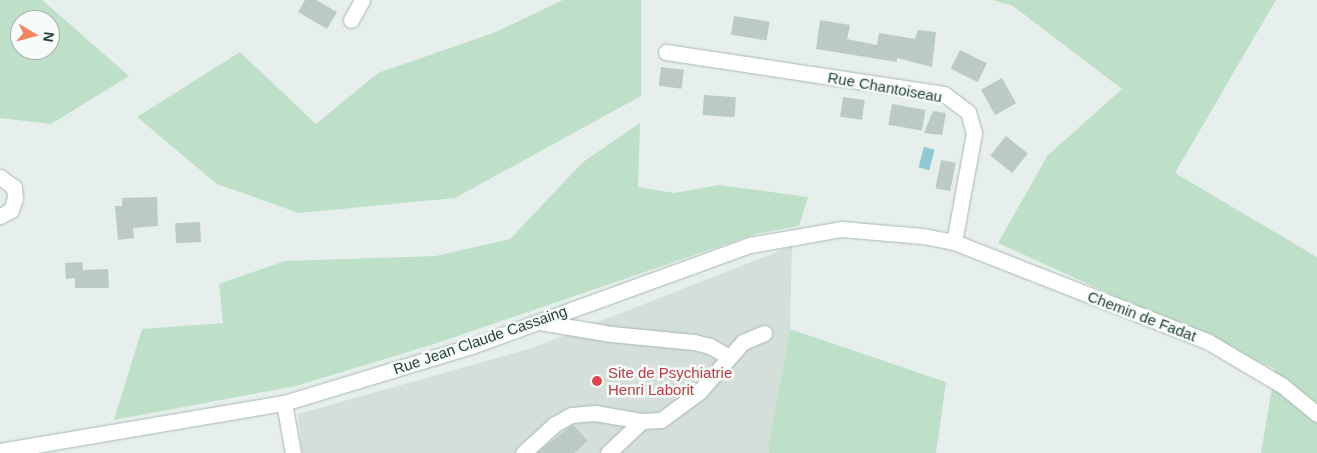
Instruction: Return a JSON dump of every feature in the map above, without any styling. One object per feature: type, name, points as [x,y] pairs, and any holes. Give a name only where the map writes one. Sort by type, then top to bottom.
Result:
[{"type":"street","points":[[350,20],[362,0]]},
{"type":"street","name":"Rue Chantoiseau","points":[[666,52],[944,94],[968,112],[974,133],[954,242]]},
{"type":"street","points":[[0,177],[14,187],[15,198],[11,210],[0,216]]},
{"type":"street","name":"Rue Jean Claude Cassaing","points":[[0,451],[284,403],[472,346],[750,245],[841,229],[923,236],[954,242]]},
{"type":"street","name":"Chemin de Fadat","points":[[954,242],[1207,341],[1283,386],[1317,414]]},
{"type":"street","points":[[539,321],[612,334],[694,342],[710,346],[727,356]]},
{"type":"street","points":[[523,453],[555,424],[572,415],[595,413],[642,421],[661,420],[685,404],[727,356],[743,342],[764,333]]},
{"type":"street","points":[[284,403],[293,453]]},
{"type":"street","points":[[608,453],[642,421]]},
{"type":"shaded area","name":"Site de Psychiatrie Henri Laborit","points":[[792,246],[790,329],[769,441],[769,453],[302,453],[298,414],[532,348]]},
{"type":"green space","points":[[0,0],[42,0],[53,10],[10,10],[10,60],[60,60],[60,16],[129,76],[51,124],[0,118]]},
{"type":"green space","points":[[563,0],[641,0],[641,96],[455,198],[299,213],[217,184],[137,117],[240,52],[316,124],[378,73],[496,32]]},
{"type":"green space","points":[[993,0],[1276,0],[1175,173],[1317,257],[1317,453],[1261,453],[1275,369],[998,243],[1048,155],[1122,89],[1013,6]]},
{"type":"green space","points":[[640,123],[638,187],[674,193],[719,185],[808,197],[799,226],[756,234],[431,345],[296,386],[114,420],[142,329],[223,323],[219,284],[285,261],[436,256],[510,239],[583,162]]},
{"type":"green space","points":[[790,329],[946,382],[936,453],[769,453],[769,441]]},
{"type":"water","points":[[924,147],[935,150],[929,170],[919,167]]},
{"type":"building","points":[[305,0],[316,0],[337,12],[327,29],[298,12]]},
{"type":"building","points":[[734,16],[770,22],[767,40],[731,35]]},
{"type":"building","points":[[820,20],[850,25],[847,39],[877,45],[879,33],[915,39],[918,30],[936,32],[932,67],[897,58],[897,62],[816,49]]},
{"type":"building","points":[[960,50],[987,63],[978,82],[951,69]]},
{"type":"building","points":[[661,67],[684,70],[682,89],[659,86]]},
{"type":"building","points":[[1002,78],[1016,103],[995,115],[981,90]]},
{"type":"building","points":[[704,95],[736,97],[735,117],[703,115]]},
{"type":"building","points":[[843,97],[865,100],[862,120],[840,117]]},
{"type":"building","points":[[892,104],[925,110],[922,131],[888,125]]},
{"type":"building","points":[[933,111],[946,113],[942,135],[924,133]]},
{"type":"building","points":[[1006,136],[1028,154],[1012,173],[990,155]]},
{"type":"building","points":[[941,160],[956,163],[950,191],[935,188]]},
{"type":"building","points":[[157,197],[158,226],[133,228],[134,238],[118,240],[115,206],[122,206],[122,198]]},
{"type":"building","points":[[200,222],[201,242],[176,243],[175,223]]},
{"type":"building","points":[[82,262],[83,270],[108,269],[109,288],[75,288],[75,278],[66,279],[65,263]]},
{"type":"building","points":[[573,425],[588,441],[574,453],[537,453]]},
{"type":"place","name":"Site de Psychiatrie Henri Laborit","points":[[597,381]]}]
